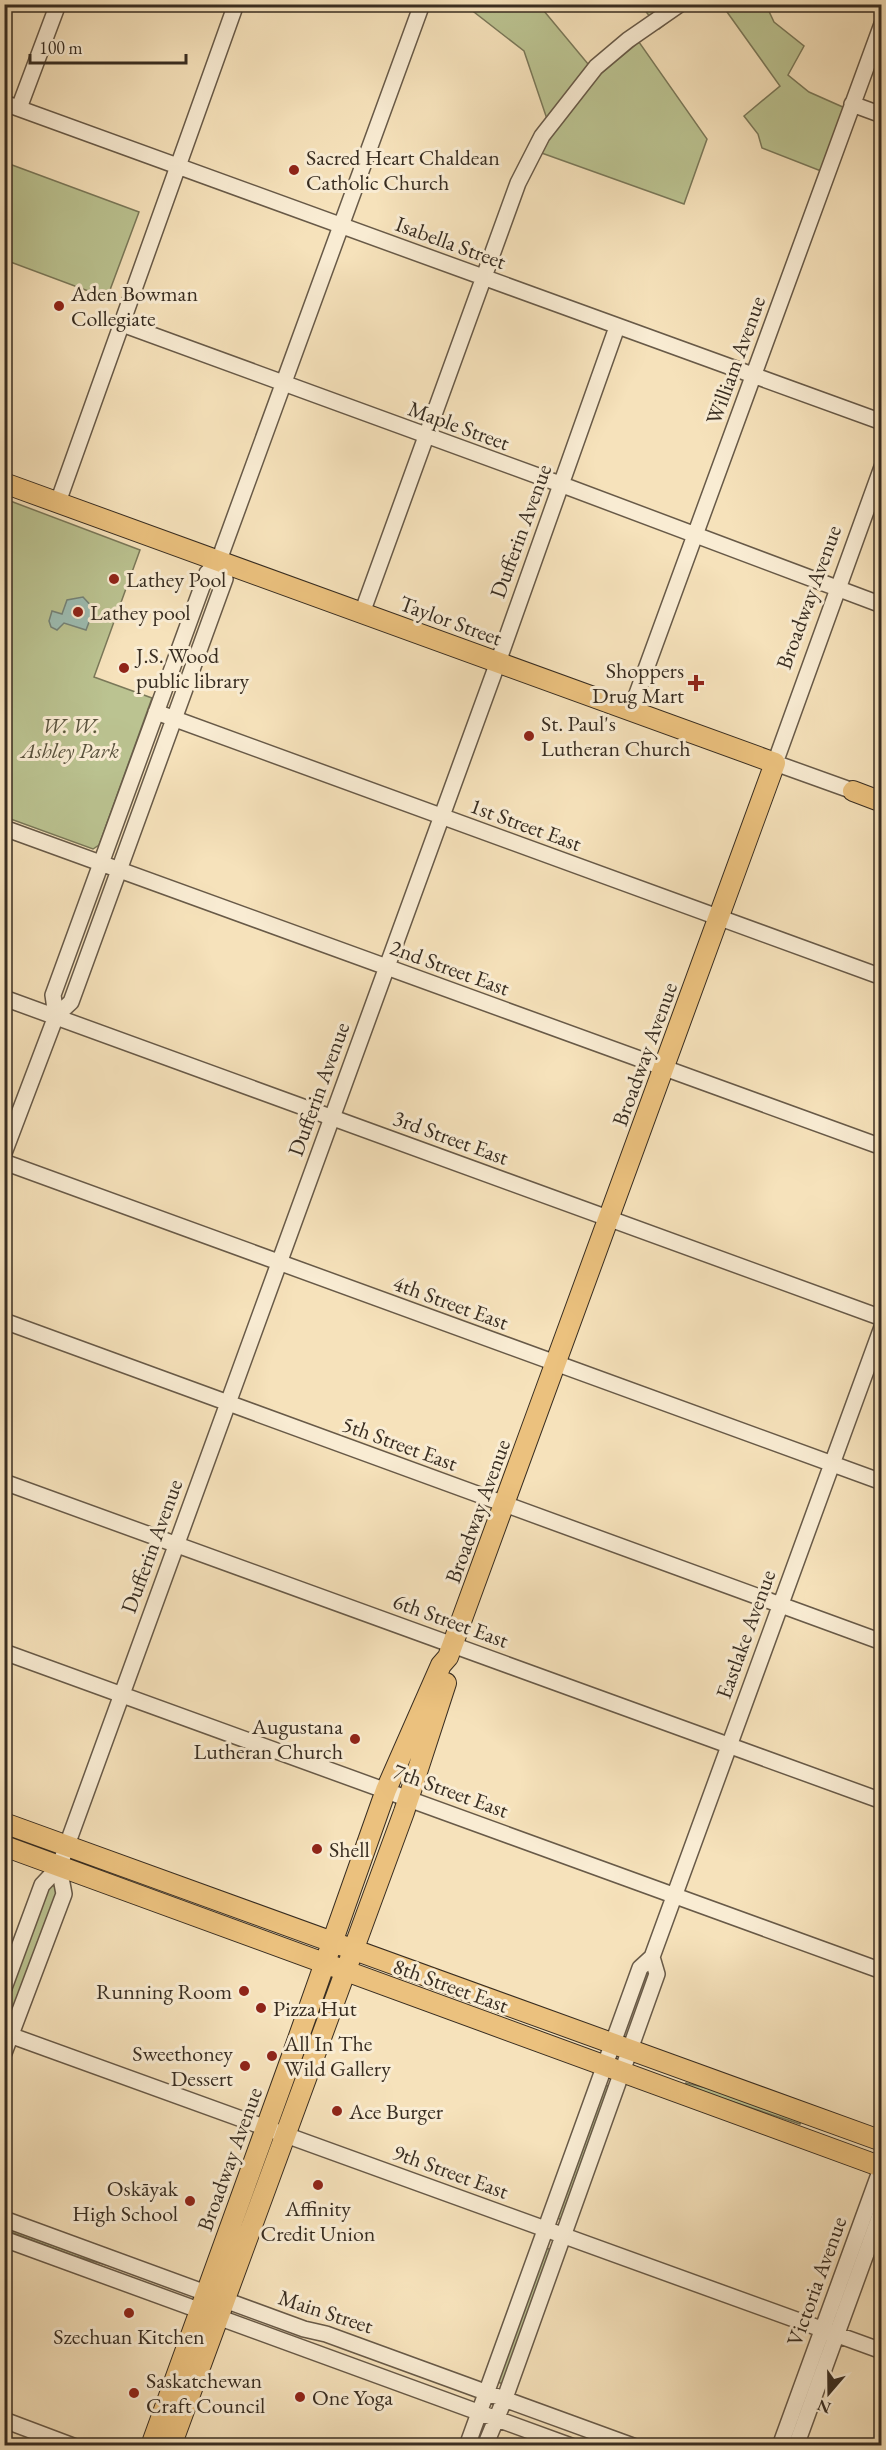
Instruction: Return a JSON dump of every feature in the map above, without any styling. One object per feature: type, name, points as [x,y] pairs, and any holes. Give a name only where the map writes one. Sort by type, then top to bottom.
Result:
[{"type":"main road","name":"Taylor Street","points":[[4,483],[775,763]]},
{"type":"main road","name":"Broadway Avenue","points":[[151,2445],[386,1790],[441,1665],[451,1651],[775,763]]},
{"type":"main road","name":"Taylor Street","points":[[852,791],[882,802]]},
{"type":"main road","name":"Broadway Avenue","points":[[171,2445],[409,1798],[451,1669],[451,1651]]},
{"type":"main road","name":"8th Street East","points":[[4,1822],[882,2141]]},
{"type":"main road","name":"8th Street East","points":[[4,1846],[344,1972],[881,2166]]},
{"type":"street","points":[[19,108],[58,4]]},
{"type":"street","points":[[57,502],[236,4]]},
{"type":"street","points":[[56,1016],[53,995],[101,862],[207,573],[219,561],[422,4]]},
{"type":"street","points":[[362,613],[518,183],[542,136],[596,67],[628,40],[680,4]]},
{"type":"street","name":"William Avenue","points":[[630,710],[882,24]]},
{"type":"street","name":"Isabella Street","points":[[4,103],[882,422]]},
{"type":"street","points":[[852,104],[882,115]]},
{"type":"street","name":"Maple Street","points":[[122,324],[425,437],[560,484],[882,605]]},
{"type":"street","name":"Dufferin Avenue","points":[[4,1988],[42,1885],[59,1867],[498,662],[617,327]]},
{"type":"street","name":"Broadway Avenue","points":[[775,763],[882,467]]},
{"type":"street","points":[[4,1153],[56,1016],[71,1002],[120,870],[225,579],[219,561]]},
{"type":"street","name":"1st Street East","points":[[156,712],[882,977]]},
{"type":"street","name":"Taylor Street","points":[[775,763],[852,791]]},
{"type":"street","name":"2nd Street East","points":[[4,828],[882,1147]]},
{"type":"street","name":"3rd Street East","points":[[4,998],[882,1318]]},
{"type":"street","name":"4th Street East","points":[[4,1162],[882,1482]]},
{"type":"street","name":"5th Street East","points":[[4,1321],[882,1642]]},
{"type":"street","name":"Eastlake Avenue","points":[[485,2445],[505,2398],[563,2236],[621,2046],[657,1974],[652,1957],[882,1326]]},
{"type":"street","name":"6th Street East","points":[[4,1482],[176,1544],[451,1651],[882,1801]]},
{"type":"street","name":"7th Street East","points":[[4,1652],[882,1971]]},
{"type":"street","name":"Dufferin Avenue","points":[[4,2053],[8,2034],[64,1894],[59,1867]]},
{"type":"street","name":"9th Street East","points":[[8,2034],[882,2351]]},
{"type":"street","name":"Eastlake Avenue","points":[[467,2445],[544,2229],[613,2069]]},
{"type":"street","name":"Victoria Avenue","points":[[796,2445],[881,2166]]},
{"type":"street","name":"Victoria Avenue","points":[[780,2445],[882,2210]]},
{"type":"street","name":"Main Street","points":[[4,2219],[202,2302]]},
{"type":"street","name":"Main Street","points":[[4,2239],[485,2391],[633,2445]]},
{"type":"street","name":"Main Street","points":[[222,2309],[495,2418],[571,2445]]},
{"type":"street","points":[[4,2420],[73,2445]]},
{"type":"green space","points":[[465,5],[539,5],[598,76],[639,42],[707,139],[684,204],[536,151],[547,119],[524,51]]},
{"type":"green space","points":[[641,5],[690,5],[659,29]]},
{"type":"green space","points":[[722,5],[766,5],[774,22],[804,46],[788,75],[809,92],[845,108],[821,171],[762,148],[758,134],[744,116],[780,86]]},
{"type":"green space","points":[[4,162],[139,212],[107,298],[5,260]]},
{"type":"green space","name":"W. W. Ashley Park","points":[[5,499],[140,550],[94,677],[152,698],[99,845],[93,849],[5,817]]},
{"type":"green space","points":[[51,1885],[55,1886],[56,1894],[11,2017],[5,2016],[4,2000],[45,1891]]},
{"type":"green space","points":[[686,2083],[711,2089],[801,2121],[800,2124],[685,2086]]},
{"type":"green space","points":[[603,2084],[610,2087],[563,2220],[554,2217]]},
{"type":"green space","points":[[4,2224],[114,2267],[74,2256],[5,2230]]},
{"type":"green space","points":[[543,2247],[552,2250],[503,2384],[495,2381]]},
{"type":"water","name":"Lathey pool","points":[[83,597],[94,609],[86,630],[64,623],[57,630],[51,627],[49,621],[52,611],[62,614],[67,600]]},
{"type":"place","name":"Sacred Heart Chaldean Catholic Church","points":[[294,170]]},
{"type":"place","name":"Aden Bowman Collegiate","points":[[59,306]]},
{"type":"place","name":"Lathey Pool","points":[[114,579]]},
{"type":"place","name":"Lathey pool","points":[[78,612]]},
{"type":"place","name":"J.S. Wood public library","points":[[124,668]]},
{"type":"place","name":"Shoppers Drug Mart","points":[[696,683]]},
{"type":"place","name":"St. Paul's Lutheran Church","points":[[529,736]]},
{"type":"place","name":"Augustana Lutheran Church","points":[[355,1739]]},
{"type":"place","name":"Shell","points":[[317,1849]]},
{"type":"place","name":"Running Room","points":[[244,1991]]},
{"type":"place","name":"Pizza Hut","points":[[261,2008]]},
{"type":"place","name":"All In The Wild Gallery","points":[[272,2056]]},
{"type":"place","name":"Sweethoney Dessert","points":[[245,2066]]},
{"type":"place","name":"Ace Burger","points":[[337,2111]]},
{"type":"place","name":"Affinity Credit Union","points":[[318,2185]]},
{"type":"place","name":"Oskāyak High School","points":[[190,2201]]},
{"type":"place","name":"Szechuan Kitchen","points":[[129,2313]]},
{"type":"place","name":"Saskatchewan Craft Council","points":[[134,2393]]},
{"type":"place","name":"One Yoga","points":[[300,2397]]}]
